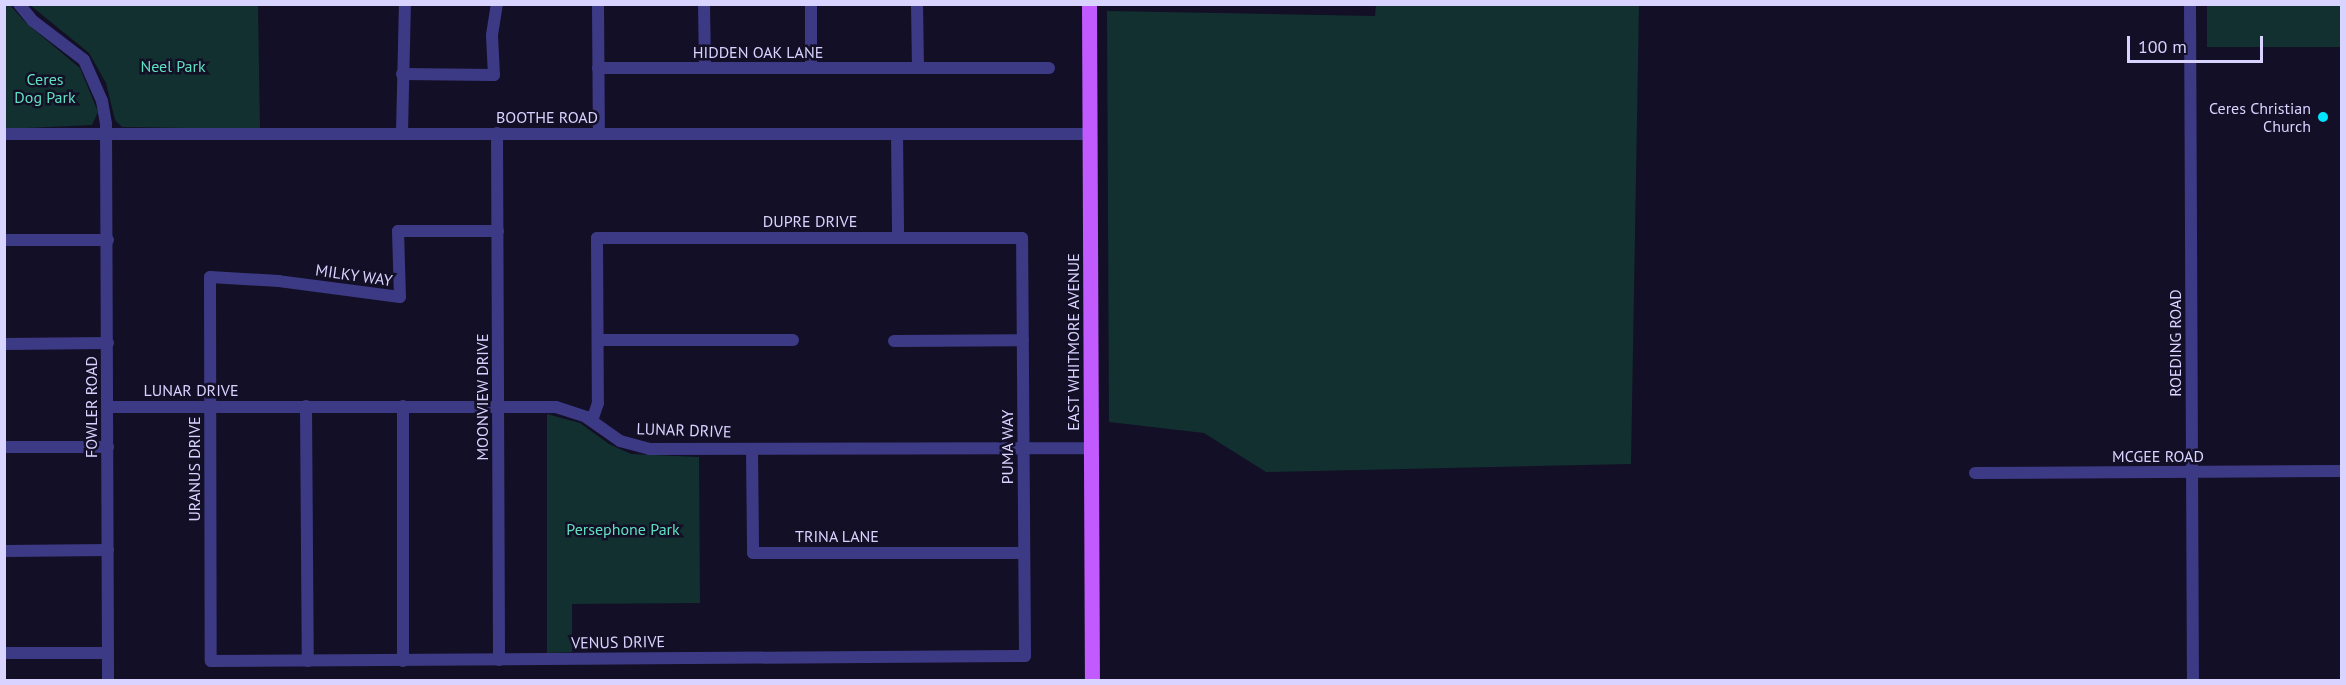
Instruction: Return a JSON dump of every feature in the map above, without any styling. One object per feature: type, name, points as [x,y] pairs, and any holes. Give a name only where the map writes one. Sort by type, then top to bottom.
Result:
[{"type":"main road","name":"EAST WHITMORE AVENUE","points":[[1089,4],[1092,681]]},
{"type":"street","name":"FOWLER ROAD","points":[[19,4],[33,21],[84,60],[102,101],[107,134],[108,681]]},
{"type":"street","points":[[402,134],[405,4]]},
{"type":"street","points":[[402,74],[494,75],[492,35],[497,4]]},
{"type":"street","points":[[598,4],[599,134]]},
{"type":"street","points":[[704,4],[705,68]]},
{"type":"street","points":[[811,4],[811,68]]},
{"type":"street","points":[[917,4],[918,68]]},
{"type":"street","name":"ROEDING ROAD","points":[[2190,4],[2193,681]]},
{"type":"street","name":"HIDDEN OAK LANE","points":[[598,68],[1049,68]]},
{"type":"street","name":"BOOTHE ROAD","points":[[4,134],[1090,134]]},
{"type":"street","name":"MOONVIEW DRIVE","points":[[497,134],[499,660]]},
{"type":"street","points":[[897,134],[898,238]]},
{"type":"street","name":"MILKY WAY","points":[[210,277],[279,281],[400,297],[398,231],[498,231]]},
{"type":"street","name":"DUPRE DRIVE","points":[[598,340],[597,238],[1022,238]]},
{"type":"street","name":"PUMA WAY","points":[[1022,238],[1025,656]]},
{"type":"street","points":[[4,240],[108,240]]},
{"type":"street","name":"URANUS DRIVE","points":[[210,277],[211,661]]},
{"type":"street","points":[[592,420],[598,405],[598,340],[793,340]]},
{"type":"street","points":[[894,341],[1023,340]]},
{"type":"street","points":[[4,344],[108,343]]},
{"type":"street","points":[[306,406],[308,661]]},
{"type":"street","points":[[403,406],[403,661]]},
{"type":"street","name":"LUNAR DRIVE","points":[[108,407],[499,406],[562,408],[592,420],[616,439],[641,448],[1090,448]]},
{"type":"street","points":[[4,447],[108,447]]},
{"type":"street","name":"TRINA LANE","points":[[752,449],[753,553],[1024,553]]},
{"type":"street","name":"MCGEE ROAD","points":[[1975,473],[2342,471]]},
{"type":"street","points":[[4,550],[108,550]]},
{"type":"street","points":[[4,653],[108,653]]},
{"type":"street","name":"VENUS DRIVE","points":[[211,661],[1025,656]]},
{"type":"green space","points":[[1376,4],[1639,5],[1631,464],[1266,472],[1204,433],[1109,422],[1107,11],[1375,16]]},
{"type":"green space","name":"Ceres Dog Park","points":[[4,5],[10,5],[26,23],[80,68],[98,112],[92,125],[5,129]]},
{"type":"green space","name":"Neel Park","points":[[30,5],[258,5],[260,129],[122,127],[115,120],[106,83],[89,53]]},
{"type":"green space","points":[[2207,5],[2341,5],[2341,47],[2207,47]]},
{"type":"green space","name":"Persephone Park","points":[[547,414],[580,423],[609,444],[631,454],[699,457],[700,603],[572,604],[572,652],[547,653]]},
{"type":"place","name":"Ceres Christian Church","points":[[2323,117]]}]
